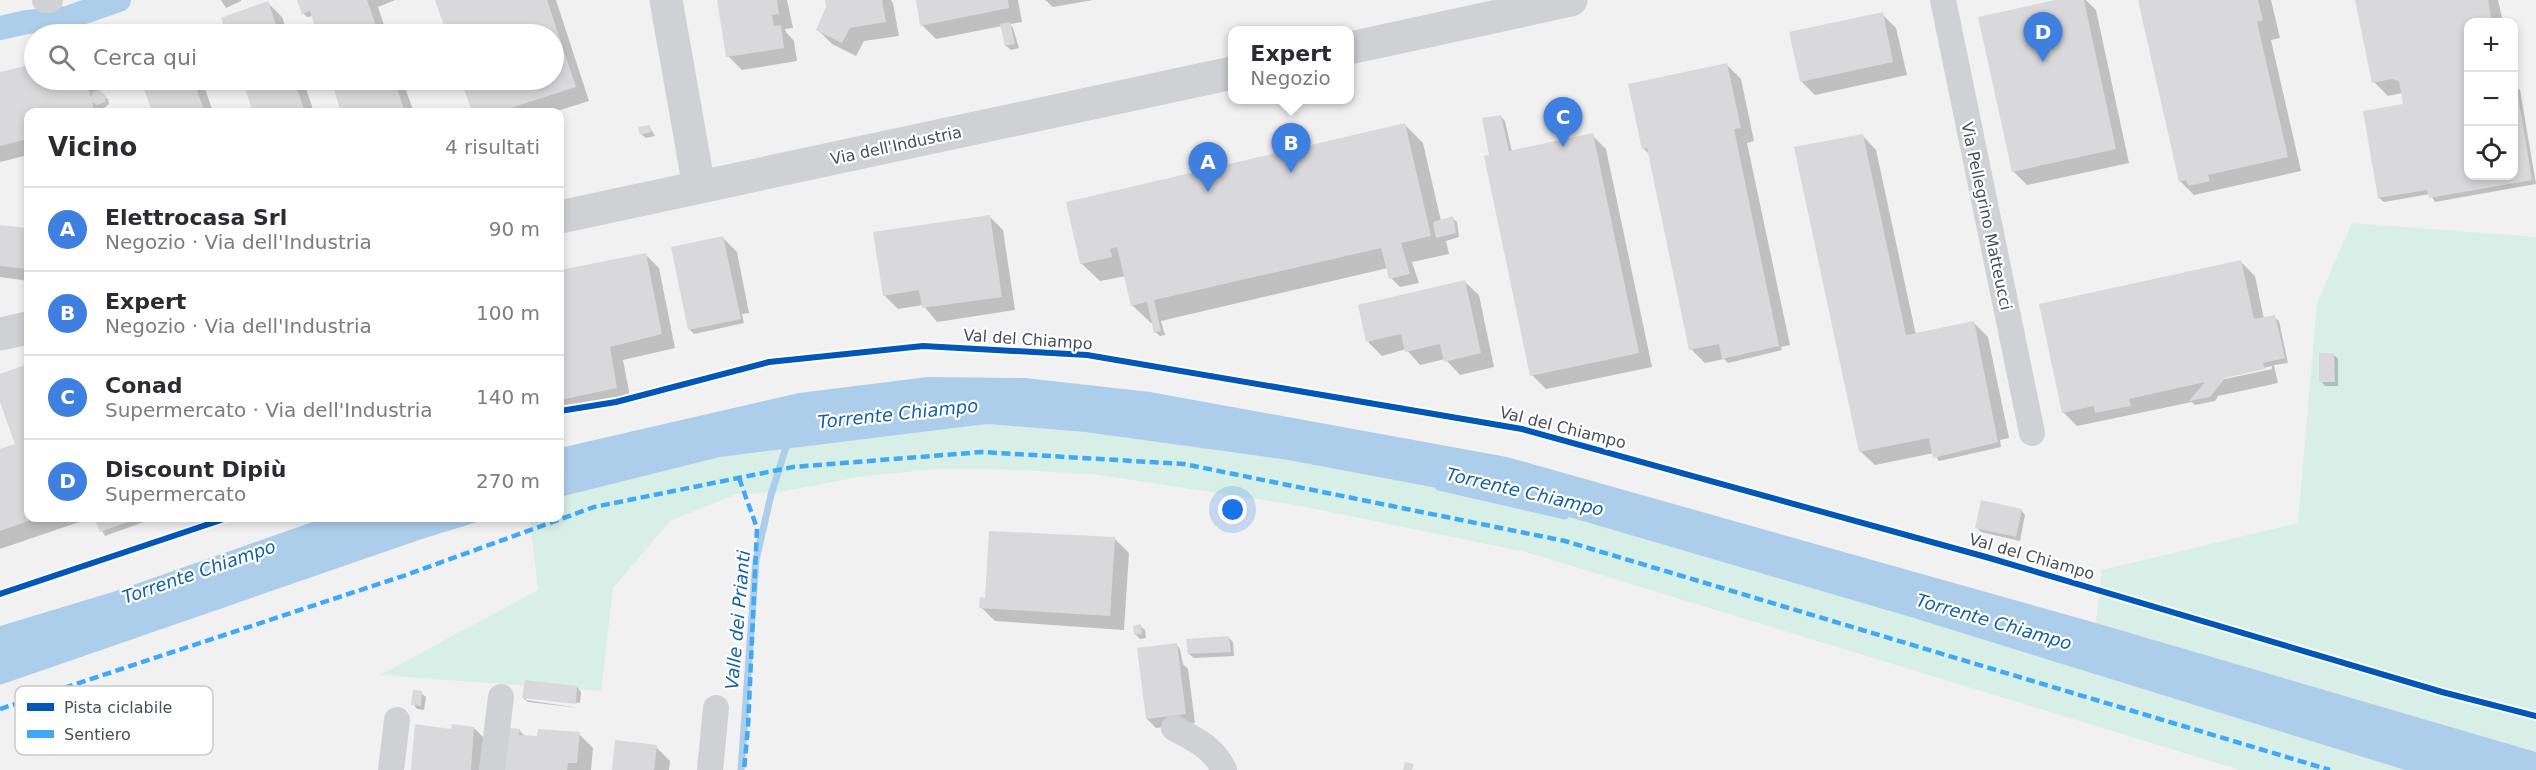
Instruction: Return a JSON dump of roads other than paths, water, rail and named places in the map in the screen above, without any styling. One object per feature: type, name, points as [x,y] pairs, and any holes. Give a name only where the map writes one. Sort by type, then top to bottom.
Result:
[{"type":"main road","points":[[1354,47],[1571,0]]},
{"type":"main road","name":"Via dell'Industria","points":[[564,216],[1228,74]]},
{"type":"main road","points":[[0,334],[24,329]]},
{"type":"street","points":[[666,0],[699,188]]},
{"type":"street","name":"Via Pellegrino Matteucci","points":[[1943,0],[2032,433]]},
{"type":"street","points":[[492,770],[501,697]]},
{"type":"street","points":[[710,770],[716,708]]},
{"type":"street","points":[[391,770],[397,720]]},
{"type":"street","points":[[1174,728],[1200,741],[1220,760],[1224,770]]},
{"type":"water","points":[[928,377],[1025,378],[1150,392],[1507,457],[2096,623],[2536,752],[2536,770],[2405,770],[1907,616],[1528,505],[1288,460],[1085,432],[987,424],[720,457],[564,496],[564,447],[799,393]]},
{"type":"water","points":[[313,522],[477,522],[0,685],[0,626],[116,591]]},
{"type":"waterway","points":[[0,28],[27,22],[67,18],[119,0]]},
{"type":"waterway","name":"Valle dei Prianti","points":[[741,770],[756,560],[771,495],[788,441]]},
{"type":"waterway","name":"Torrente Chiampo","points":[[1439,487],[1565,516]]},
{"type":"place","name":"Discount Dipiù","points":[[2043,62]]},
{"type":"place","name":"Conad","points":[[1563,147]]},
{"type":"place","name":"Expert","points":[[1291,173]]},
{"type":"place","name":"Elettrocasa Srl","points":[[1208,192]]}]
